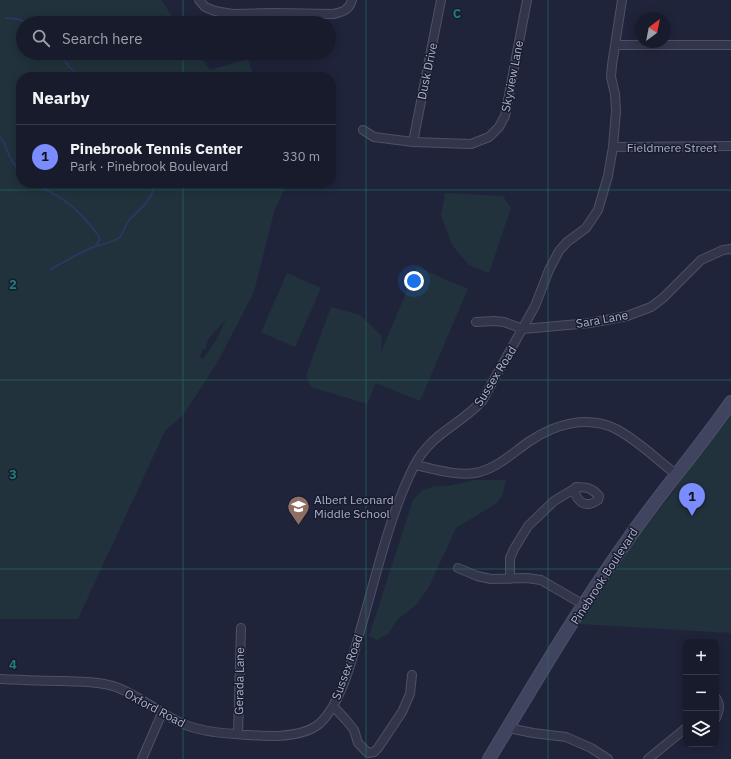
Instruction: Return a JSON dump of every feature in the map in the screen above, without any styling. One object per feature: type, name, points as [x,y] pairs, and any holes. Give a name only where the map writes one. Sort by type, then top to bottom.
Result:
[{"type":"street","points":[[199,0],[205,7],[215,11],[232,14],[333,14],[346,10],[352,0]]},
{"type":"street","name":"Dusk Drive","points":[[413,142],[441,0]]},
{"type":"street","name":"Skyview Lane","points":[[363,130],[374,137],[413,142],[471,144],[489,137],[499,127],[505,116],[527,0]]},
{"type":"street","name":"Sussex Road","points":[[238,734],[283,735],[300,733],[318,724],[330,712],[337,699],[348,670],[386,543],[404,490],[415,465],[431,442],[449,427],[472,412],[482,401],[535,306],[549,270],[559,251],[566,242],[586,228],[598,210],[608,176],[613,147],[616,111],[615,94],[611,77],[622,0]]},
{"type":"street","points":[[615,45],[731,46]]},
{"type":"street","name":"Fieldmere Street","points":[[613,147],[731,146]]},
{"type":"street","name":"Sara Lane","points":[[476,322],[504,322],[523,329],[590,323],[628,316],[651,307],[663,298],[702,260],[723,250],[731,249]]},
{"type":"street","name":"Pinebrook Boulevard","points":[[489,759],[626,540],[703,442],[731,402]]},
{"type":"street","points":[[415,465],[458,473],[475,473],[491,468],[546,431],[575,422],[588,422],[600,423],[615,429],[633,440],[677,475]]},
{"type":"street","points":[[510,578],[510,558],[528,526],[554,501],[574,488]]},
{"type":"street","points":[[458,568],[477,576],[491,579],[510,578],[541,580],[584,605]]},
{"type":"street","name":"Gerada Lane","points":[[238,734],[241,628]]},
{"type":"street","points":[[333,706],[354,730],[358,743],[366,756],[378,748],[402,712],[410,694],[412,675]]},
{"type":"street","name":"Oxford Road","points":[[0,679],[92,682],[112,686],[131,693],[162,713],[183,724],[206,731],[238,734]]},
{"type":"street","points":[[142,759],[162,713]]},
{"type":"street","points":[[508,728],[566,737],[587,746],[608,759]]},
{"type":"street","points":[[648,759],[683,730]]},
{"type":"shaded area","points":[[0,0],[161,0],[172,16],[16,16],[16,60],[203,60],[210,70],[248,60],[252,72],[16,72],[16,188],[285,188],[274,212],[254,292],[217,363],[184,414],[165,431],[78,619],[0,619]],"holes":[[[226,319],[215,342],[203,359],[200,356],[203,349],[205,350],[208,340]]]},
{"type":"shaded area","points":[[445,193],[503,196],[511,208],[489,273],[469,265],[452,245],[441,215]]},
{"type":"shaded area","points":[[417,267],[468,289],[420,401],[376,383],[367,404],[311,387],[306,375],[331,307],[360,315],[382,336],[381,352]]},
{"type":"shaded area","points":[[287,273],[321,288],[295,347],[261,332]]},
{"type":"shaded area","points":[[731,409],[731,633],[579,624],[637,537],[671,495]]},
{"type":"shaded area","points":[[474,480],[506,480],[502,496],[497,503],[456,528],[429,587],[416,605],[398,619],[388,634],[377,640],[369,636],[413,500],[422,490],[435,486],[448,486]]},
{"type":"waterway","points":[[6,18],[16,19]]},
{"type":"waterway","points":[[64,60],[69,67],[75,72]]},
{"type":"waterway","points":[[0,137],[16,167]]},
{"type":"waterway","points":[[43,188],[59,197],[76,210],[100,238],[96,246],[51,269]]},
{"type":"waterway","points":[[97,246],[112,242],[120,237],[126,224],[148,200],[153,188]]},
{"type":"place","name":"Pinebrook Tennis Center","points":[[692,516]]},
{"type":"place","name":"Albert Leonard Middle School","points":[[298,526]]}]
